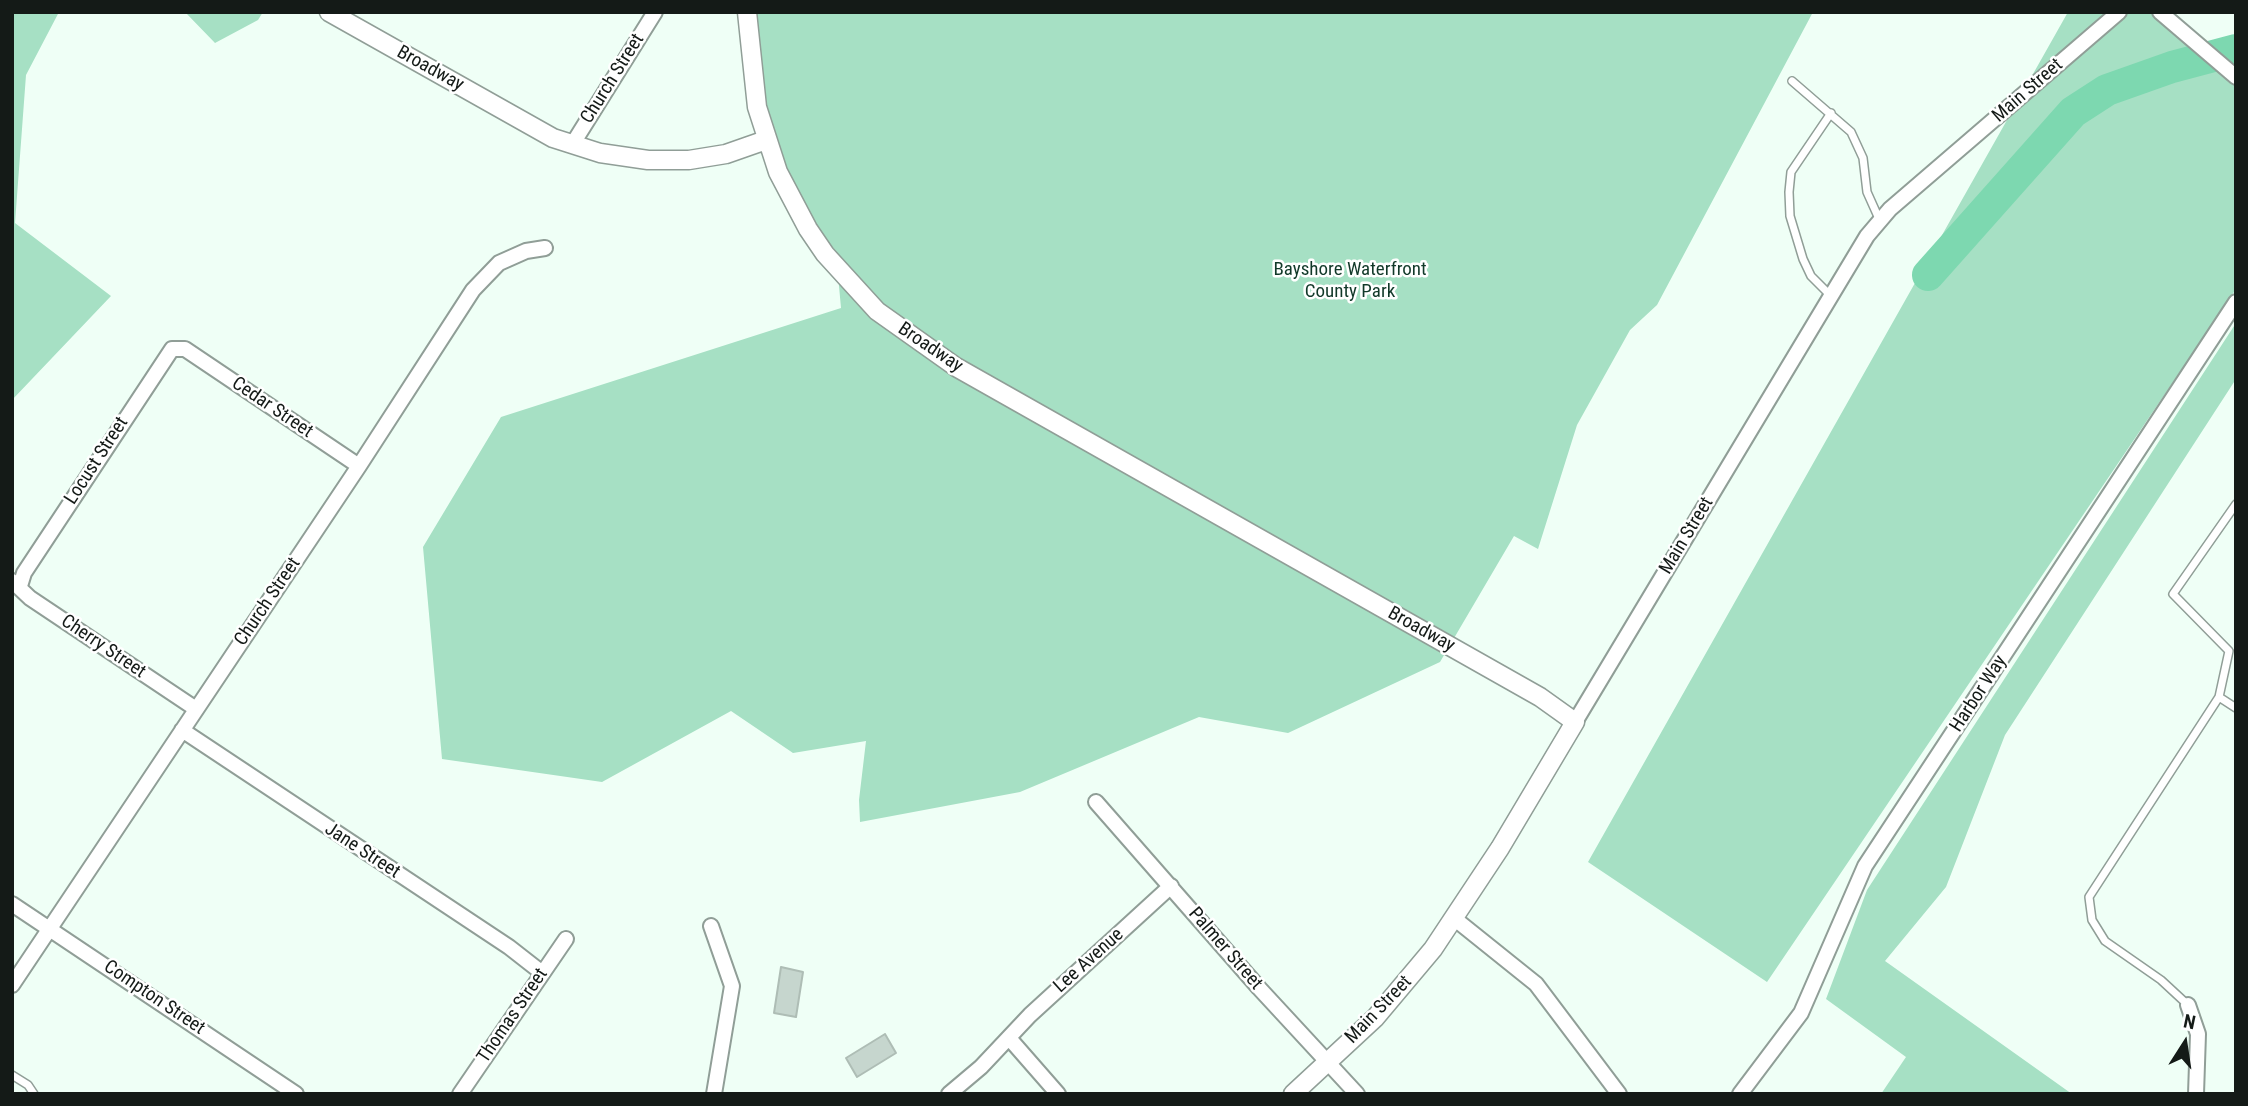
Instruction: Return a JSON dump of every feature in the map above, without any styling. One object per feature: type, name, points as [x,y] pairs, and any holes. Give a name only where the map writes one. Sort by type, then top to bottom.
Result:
[{"type":"street","name":"Broadway","points":[[329,12],[532,127],[572,145],[622,157],[689,160],[726,154],[766,140],[788,194],[825,254],[877,311],[914,340],[956,367],[1540,697],[1575,722]]},
{"type":"street","name":"Church Street","points":[[572,145],[655,12]]},
{"type":"street","points":[[747,12],[752,79],[766,140]]},
{"type":"street","name":"Main Street","points":[[1293,1094],[1406,983],[1455,919],[1830,295],[1880,220],[2119,12]]},
{"type":"street","points":[[2160,12],[2233,75]]},
{"type":"street","name":"Church Street","points":[[12,985],[482,279],[499,263],[526,251],[545,248]]},
{"type":"street","name":"Harbor Way","points":[[1740,1094],[1801,1013],[1865,866],[2236,302]]},
{"type":"street","name":"Locust Street","points":[[16,583],[161,364],[172,349],[185,349]]},
{"type":"street","name":"Cedar Street","points":[[185,349],[359,466]]},
{"type":"street","name":"Cherry Street","points":[[16,583],[30,598],[197,709]]},
{"type":"street","name":"Jane Street","points":[[182,730],[509,947],[541,972]]},
{"type":"street","name":"Palmer Street","points":[[1096,802],[1357,1094]]},
{"type":"street","name":"Lee Avenue","points":[[949,1094],[1009,1038],[1030,1014],[1171,886]]},
{"type":"street","name":"Compton Street","points":[[12,904],[296,1094]]},
{"type":"street","points":[[1455,919],[1536,984],[1619,1094]]},
{"type":"street","points":[[711,926],[732,986],[714,1094]]},
{"type":"street","name":"Thomas Street","points":[[460,1094],[566,939]]},
{"type":"street","points":[[2188,1005],[2198,1034],[2196,1094]]},
{"type":"street","points":[[1009,1038],[1058,1094]]},
{"type":"lane","points":[[1792,81],[1851,132],[1863,158],[1867,192],[1880,220]]},
{"type":"lane","points":[[1830,295],[1811,276],[1803,259],[1790,216],[1789,192],[1791,172],[1831,113]]},
{"type":"lane","points":[[2188,1005],[2161,980],[2105,941],[2092,920],[2089,897],[2219,697],[2229,651],[2173,594],[2236,504]]},
{"type":"lane","points":[[2219,697],[2236,708]]},
{"type":"lane","points":[[12,1075],[28,1085],[34,1094]]},
{"type":"green space","points":[[12,12],[59,12],[26,75],[15,223],[111,296],[12,400]]},
{"type":"green space","points":[[185,12],[263,12],[258,20],[215,43]]},
{"type":"green space","name":"Bayshore Waterfront County Park","points":[[748,12],[1813,12],[1657,305],[1630,330],[1577,425],[1538,549],[1514,536],[1440,662],[1288,733],[1199,717],[1020,792],[860,822],[859,800],[866,741],[793,753],[731,711],[602,782],[442,759],[423,547],[501,417],[841,308],[837,264],[766,140]]},
{"type":"green space","points":[[2068,12],[2165,12],[2200,43],[2236,37],[2236,289],[1767,982],[1588,862]]},
{"type":"green space","points":[[2236,323],[2236,379],[2005,735],[1946,887],[1885,961],[2072,1094],[1881,1094],[1906,1057],[1826,999],[1867,890]]},
{"type":"building","points":[[781,967],[803,972],[796,1017],[774,1013]]},
{"type":"building","points":[[885,1034],[896,1053],[857,1077],[846,1058]]},
{"type":"waterway","points":[[1928,275],[2073,112],[2107,90],[2172,67],[2236,50]]}]
